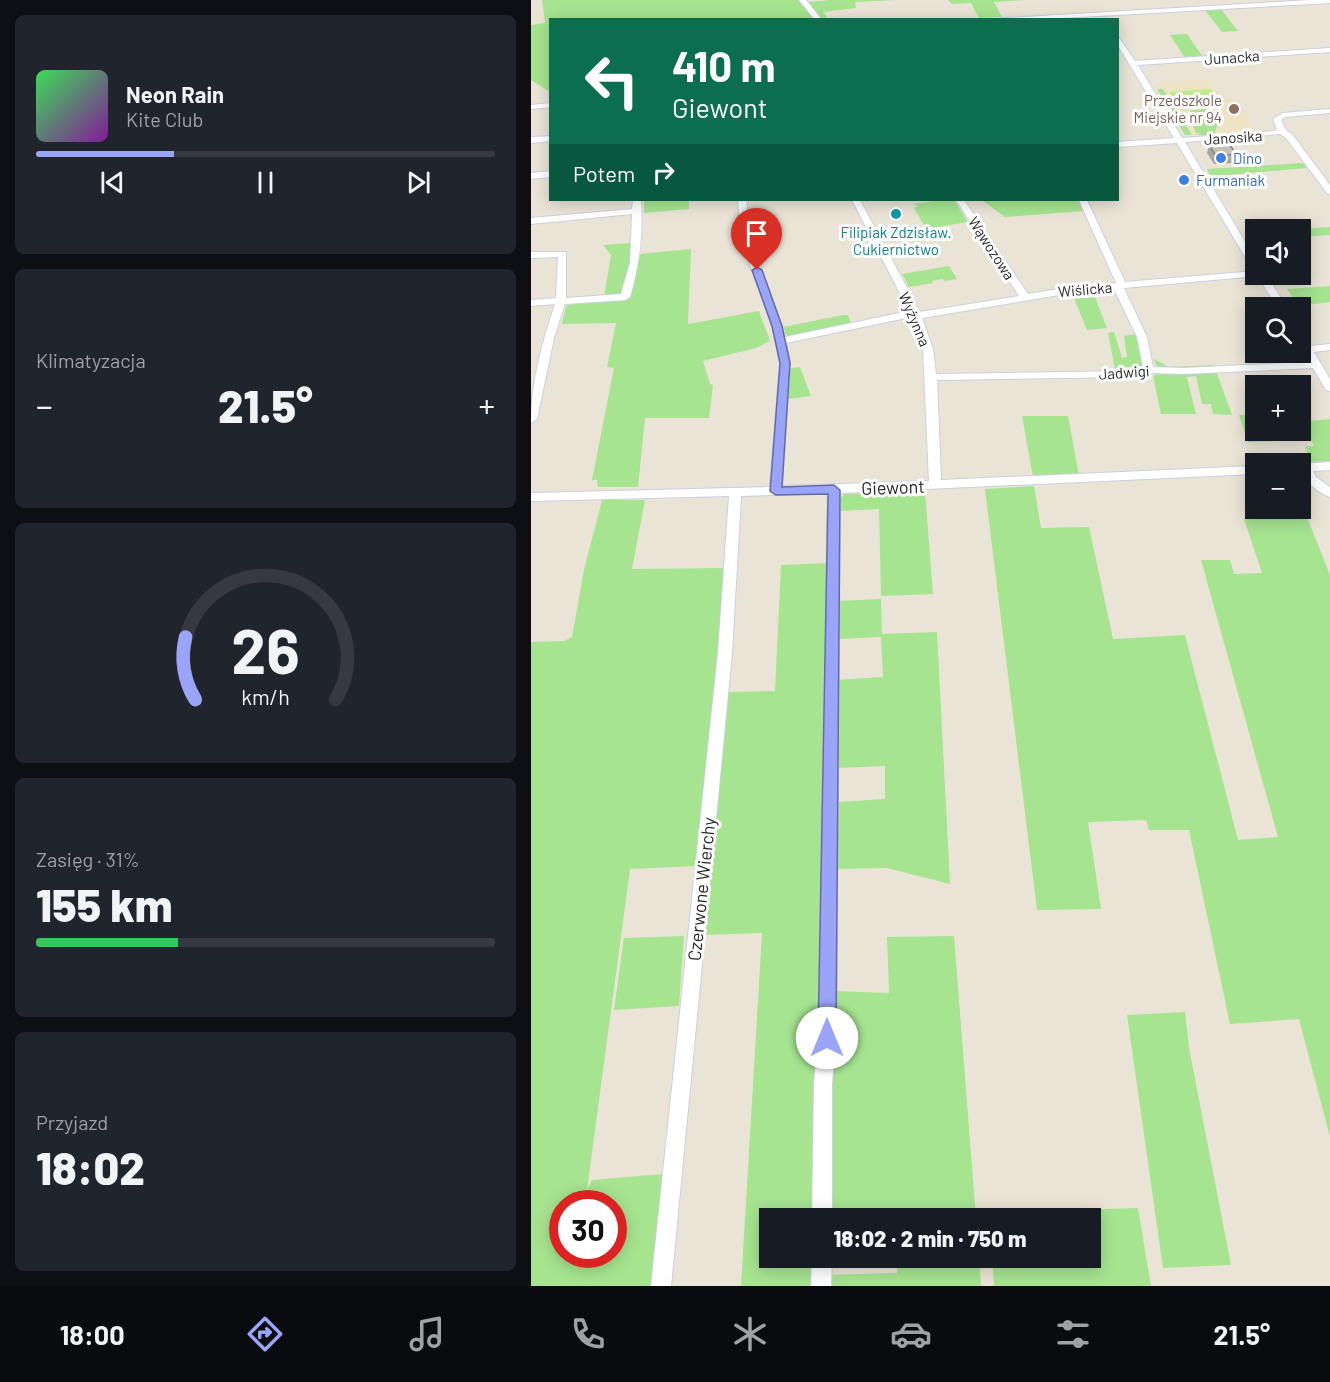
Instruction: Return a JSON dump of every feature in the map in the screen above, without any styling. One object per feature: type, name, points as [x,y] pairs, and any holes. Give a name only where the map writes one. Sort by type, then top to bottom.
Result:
[{"type":"street","points":[[803,0],[817,18]]},
{"type":"street","points":[[1015,18],[1123,10],[1330,1]]},
{"type":"street","points":[[1115,2],[1123,10]]},
{"type":"street","points":[[1102,12],[1106,18]]},
{"type":"street","points":[[1119,40],[1245,248]]},
{"type":"street","name":"Junacka","points":[[1134,63],[1330,50]]},
{"type":"street","points":[[531,107],[549,105]]},
{"type":"street","name":"Janosika","points":[[1119,145],[1273,134],[1281,131],[1277,120],[1281,116],[1330,111]]},
{"type":"street","points":[[1281,131],[1289,136],[1330,191]]},
{"type":"street","points":[[531,140],[549,138]]},
{"type":"street","points":[[531,176],[549,174]]},
{"type":"street","points":[[1319,176],[1330,175]]},
{"type":"street","points":[[531,303],[625,297],[635,263],[637,201]]},
{"type":"street","points":[[742,201],[746,240],[780,341],[785,363],[776,491]]},
{"type":"street","name":"Wyżynna","points":[[857,201],[916,315],[928,349],[935,486]]},
{"type":"street","name":"Wąwozowa","points":[[961,201],[1024,296]]},
{"type":"street","points":[[1083,201],[1144,344],[1148,362],[1148,367],[1144,370]]},
{"type":"street","points":[[531,221],[637,211]]},
{"type":"street","points":[[531,255],[563,254],[561,301],[549,338],[542,378],[531,419]]},
{"type":"street","name":"Wiślicka","points":[[780,341],[1024,296],[1245,275]]},
{"type":"street","points":[[1311,349],[1330,347]]},
{"type":"street","points":[[1311,356],[1330,388]]},
{"type":"street","name":"Jadwigi","points":[[931,377],[1131,374],[1144,370],[1184,371],[1316,365]]},
{"type":"street","points":[[1311,467],[1330,466]]},
{"type":"street","name":"Giewont","points":[[531,497],[834,490],[1245,470]]},
{"type":"street","points":[[1311,479],[1330,492]]},
{"type":"street","points":[[822,1208],[823,1084],[827,1038],[834,490]]},
{"type":"street","name":"Czerwone Wierchy","points":[[661,1286],[723,664],[735,493]]},
{"type":"street","points":[[821,1286],[822,1268]]},
{"type":"shaded area","points":[[1208,79],[1219,98],[1232,97],[1252,125],[1253,131],[1192,135],[1159,83]]},
{"type":"green space","points":[[542,0],[799,0],[814,18],[549,18],[549,91],[531,80],[531,25],[545,23]]},
{"type":"green space","points":[[898,0],[855,2],[856,8],[823,12],[828,18],[821,18],[808,2]]},
{"type":"green space","points":[[948,0],[1025,0],[994,2],[1002,17],[979,18],[971,3],[952,4]]},
{"type":"green space","points":[[1204,9],[1221,9],[1238,31],[1222,32]]},
{"type":"green space","points":[[1187,34],[1203,57],[1185,58],[1170,35]]},
{"type":"green space","points":[[1157,89],[1163,89],[1192,135],[1185,135]]},
{"type":"green space","points":[[1211,89],[1215,94],[1196,96],[1204,108],[1181,110],[1169,92]]},
{"type":"green space","points":[[1204,109],[1221,111],[1215,133],[1218,135],[1192,135],[1203,134],[1196,133],[1190,119],[1190,111]]},
{"type":"green space","points":[[1303,163],[1307,168],[1217,176],[1210,175],[1207,169]]},
{"type":"green space","points":[[644,201],[689,201],[689,209],[644,213]]},
{"type":"green space","points":[[955,201],[968,222],[926,229],[914,208],[918,206],[912,204]]},
{"type":"green space","points":[[983,201],[1078,201],[1083,211],[1005,217]]},
{"type":"green space","points":[[1330,227],[1330,235],[1311,236],[1311,228]]},
{"type":"green space","points":[[630,243],[632,259],[623,293],[604,297],[611,255],[603,245]]},
{"type":"green space","points":[[691,249],[688,324],[759,311],[770,341],[756,348],[703,361],[710,384],[713,385],[709,418],[645,418],[638,487],[598,487],[597,480],[592,480],[614,368],[607,367],[616,323],[562,324],[566,306],[580,302],[627,299],[639,254]]},
{"type":"green space","points":[[949,266],[957,279],[944,281],[942,279],[909,287],[902,274]]},
{"type":"green space","points":[[1330,286],[1330,302],[1311,304],[1311,297],[1292,297],[1287,289]]},
{"type":"green space","points":[[1093,292],[1107,328],[1087,330],[1072,293]]},
{"type":"green space","points":[[848,315],[851,324],[787,337],[783,327]]},
{"type":"green space","points":[[1114,332],[1122,358],[1127,357],[1124,336],[1135,334],[1143,367],[1115,369],[1108,333]]},
{"type":"green space","points":[[1154,359],[1169,367],[1214,365],[1232,415],[1213,414],[1211,404],[1202,404],[1196,376],[1187,377],[1196,414],[1161,414],[1153,376],[1159,373]]},
{"type":"green space","points":[[800,367],[811,396],[788,399],[788,369]]},
{"type":"green space","points":[[1239,415],[1245,415],[1245,433]]},
{"type":"green space","points":[[1022,416],[1068,416],[1079,475],[1033,477]]},
{"type":"green space","points":[[1330,419],[1330,461],[1311,462],[1311,453],[1308,453],[1305,446],[1314,446],[1311,440],[1311,421]]},
{"type":"green space","points":[[1034,486],[1041,528],[1089,527],[1113,639],[1185,635],[1238,840],[1278,837],[1201,560],[1230,560],[1234,574],[1262,573],[1244,519],[1308,519],[1330,575],[1330,1137],[1299,1019],[1230,1024],[1189,830],[1149,830],[1146,820],[1088,822],[1101,909],[1037,910],[985,489]]},
{"type":"green space","points":[[925,492],[933,594],[881,596],[879,509],[838,511],[839,500],[844,494]]},
{"type":"green space","points":[[602,500],[645,500],[632,569],[726,568],[698,866],[630,869],[587,1190],[592,1180],[663,1174],[652,1286],[531,1286],[531,642],[564,641],[572,637],[584,570]]},
{"type":"green space","points":[[828,563],[815,1208],[759,1208],[759,1268],[817,1268],[816,1286],[741,1286],[762,933],[703,935],[725,692],[775,691],[781,565]]},
{"type":"green space","points":[[881,599],[882,634],[937,632],[950,884],[887,868],[832,869],[837,802],[885,799],[885,766],[836,768],[836,680],[883,677],[881,637],[836,639],[837,601]]},
{"type":"green space","points":[[684,936],[679,1006],[614,1010],[624,938]]},
{"type":"green space","points":[[954,936],[975,1208],[822,1208],[832,991],[889,993],[887,937]]},
{"type":"green space","points":[[1185,1012],[1189,1048],[1231,1265],[1163,1268],[1127,1015]]},
{"type":"green space","points":[[1138,1208],[1151,1286],[994,1286],[993,1268],[1101,1268],[1101,1209]]},
{"type":"green space","points":[[897,1268],[980,1268],[981,1286],[821,1286],[822,1275],[897,1273]]},
{"type":"building","points":[[1228,142],[1236,154],[1216,156],[1209,145]]},
{"type":"place","name":"Przedszkole Miejskie nr 94","points":[[1234,109]]},
{"type":"place","name":"Dino","points":[[1221,158]]},
{"type":"place","name":"Furmaniak","points":[[1184,180]]},
{"type":"place","name":"Filipiak Zdzisław. Cukiernictwo","points":[[896,214]]},
{"type":"route","points":[[757,270],[777,326],[785,363],[782,433],[776,491],[834,490],[827,1038]]}]
